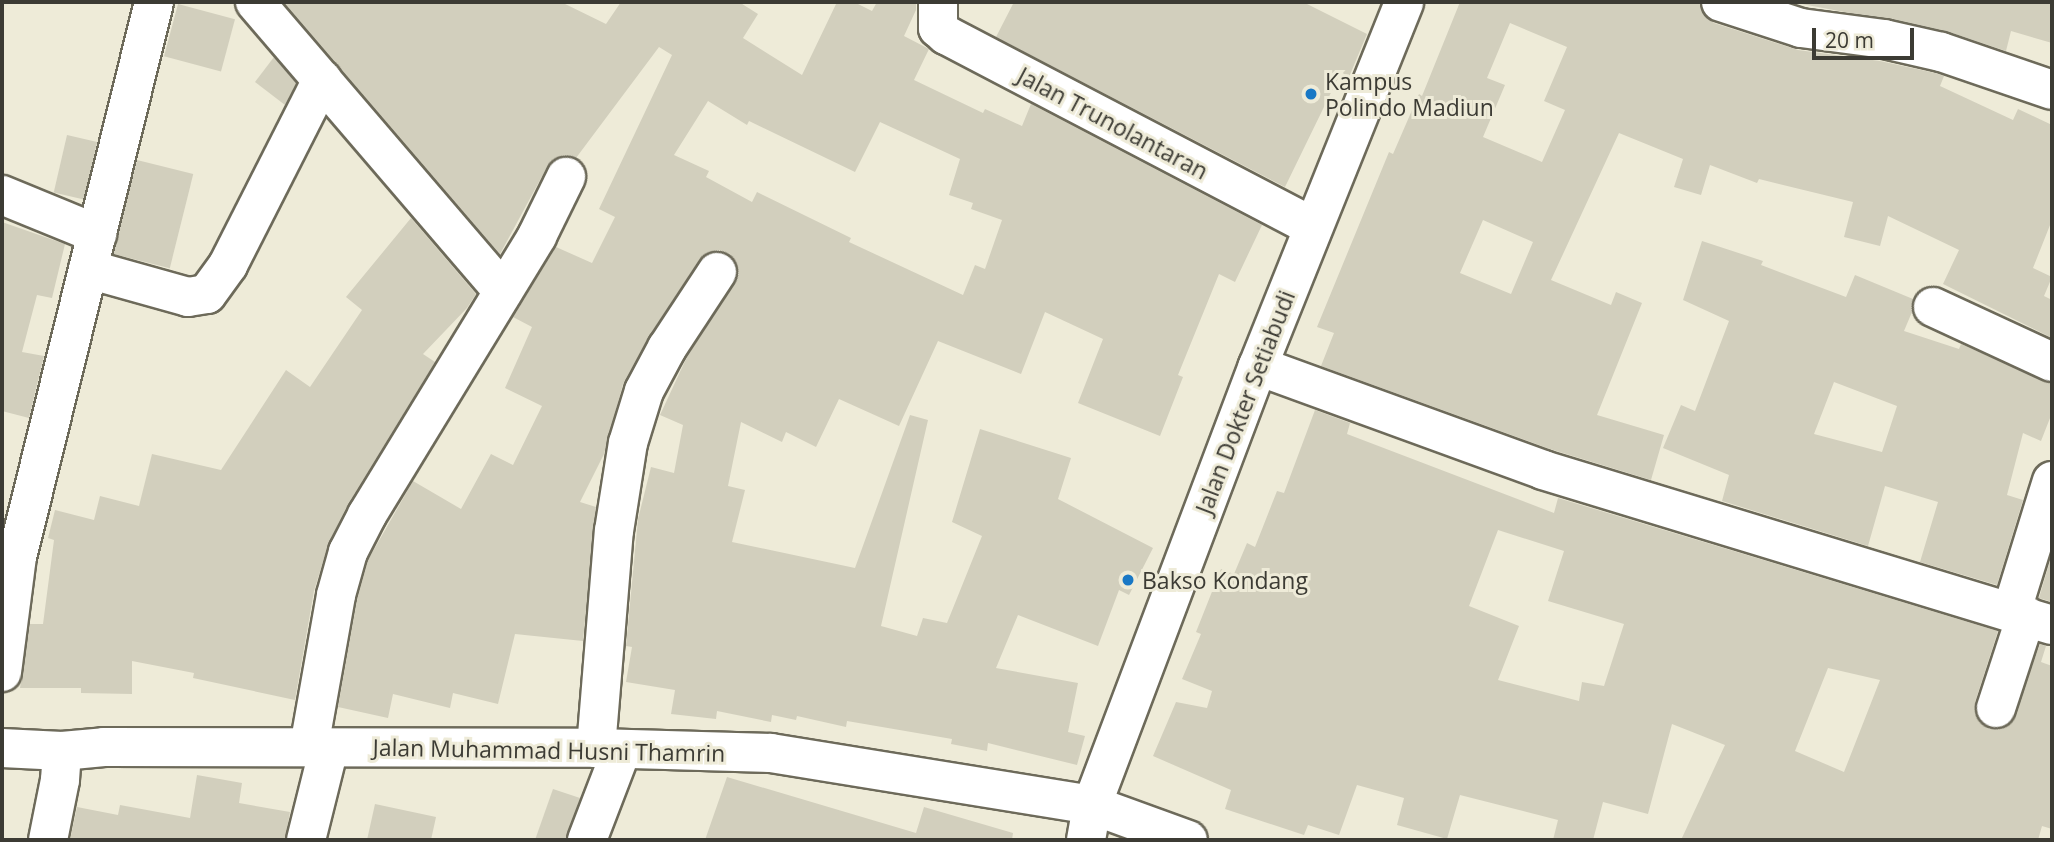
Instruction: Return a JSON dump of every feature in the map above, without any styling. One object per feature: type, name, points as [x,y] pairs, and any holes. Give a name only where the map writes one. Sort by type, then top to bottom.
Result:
[{"type":"main road","points":[[2,672],[17,557],[154,2]]},
{"type":"main road","points":[[256,2],[503,291]]},
{"type":"main road","name":"Jalan Trunolantaran","points":[[938,2],[938,27],[946,35],[1313,227]]},
{"type":"main road","name":"Jalan Dokter Setiabudi","points":[[1065,840],[1089,822],[1258,366],[1404,2]]},
{"type":"main road","points":[[1721,2],[1801,28],[1884,39],[1941,52],[2052,90]]},
{"type":"main road","points":[[2,195],[92,251],[188,297],[206,294],[228,265],[322,80]]},
{"type":"main road","points":[[306,840],[336,594],[348,552],[367,515],[537,236],[566,177]]},
{"type":"main road","points":[[587,840],[609,748],[613,544],[628,443],[644,391],[667,348],[717,272]]},
{"type":"main road","points":[[1933,307],[2052,362]]},
{"type":"main road","points":[[1258,366],[1543,470],[2030,617]]},
{"type":"main road","points":[[1996,708],[2030,617],[2052,481]]},
{"type":"main road","name":"Jalan Muhammad Husni Thamrin","points":[[2,748],[62,751],[104,747],[609,748],[771,753],[1089,822],[1188,840]]},
{"type":"main road","points":[[48,840],[61,780],[62,751]]},
{"type":"building","points":[[284,2],[561,2],[606,24],[621,2],[739,2],[758,14],[743,38],[802,75],[837,2],[854,2],[872,11],[877,2],[916,2],[916,10],[904,36],[929,49],[914,80],[983,113],[985,109],[1022,126],[1031,104],[1262,225],[1235,282],[1219,274],[1178,375],[1183,377],[1160,436],[1078,403],[1103,339],[1045,312],[1021,374],[938,341],[899,426],[839,399],[816,447],[786,432],[782,442],[741,422],[728,486],[745,490],[732,542],[855,568],[910,415],[928,420],[881,626],[917,636],[923,618],[947,623],[982,536],[952,522],[980,429],[1071,458],[1058,499],[1153,548],[1129,595],[1119,590],[1098,646],[1018,615],[996,668],[1078,683],[1068,732],[1085,736],[1077,765],[988,743],[987,751],[951,744],[952,739],[847,721],[846,727],[797,716],[796,720],[772,715],[771,722],[717,711],[716,719],[671,714],[675,690],[626,682],[632,647],[626,646],[638,519],[651,467],[674,473],[683,425],[660,415],[686,359],[739,274],[736,262],[730,254],[719,250],[708,252],[699,260],[648,338],[623,384],[604,454],[580,502],[596,507],[583,641],[515,634],[498,704],[453,693],[450,708],[393,694],[388,718],[338,707],[357,600],[368,560],[413,481],[461,509],[491,454],[513,465],[542,406],[505,388],[532,327],[513,317],[556,247],[592,263],[615,217],[599,209],[672,55],[659,47],[576,158],[564,155],[554,159],[547,167],[500,254]],"holes":[[[708,101],[747,125],[749,121],[855,172],[880,122],[960,159],[949,195],[973,203],[971,209],[1002,220],[985,269],[975,265],[963,295],[849,242],[851,238],[757,192],[752,202],[706,177],[709,171],[674,155]]]},
{"type":"building","points":[[1014,2],[1303,2],[1367,34],[1349,77],[1341,72],[1285,187],[996,37]]},
{"type":"building","points":[[1460,2],[1700,2],[1704,16],[1714,23],[1798,50],[1880,61],[1944,76],[1940,86],[2013,120],[2018,109],[2052,125],[2052,220],[2033,268],[2052,277],[2044,296],[2052,300],[2052,338],[1943,284],[1959,250],[1888,216],[1880,246],[1844,237],[1853,202],[1759,179],[1757,183],[1710,165],[1701,195],[1674,187],[1683,159],[1619,133],[1551,280],[1611,305],[1616,292],[1642,303],[1597,415],[1664,435],[1651,480],[1550,449],[1321,366],[1334,333],[1317,327],[1389,152],[1393,154],[1419,94],[1422,96]],"holes":[[[1510,23],[1567,47],[1544,101],[1565,110],[1542,162],[1483,137],[1505,85],[1487,78]],[[1483,220],[1533,242],[1511,294],[1460,273]]]},
{"type":"building","points":[[1791,2],[2052,2],[2052,43],[2011,31],[2006,51],[1946,31]]},
{"type":"building","points":[[178,4],[235,19],[221,71],[164,56]]},
{"type":"building","points":[[274,57],[296,83],[285,105],[255,82]]},
{"type":"building","points":[[67,135],[97,142],[84,199],[54,192]]},
{"type":"building","points":[[137,160],[193,174],[170,268],[114,254]]},
{"type":"building","points":[[411,218],[476,294],[467,308],[423,354],[435,362],[348,504],[329,542],[314,591],[295,700],[193,678],[194,673],[132,661],[132,694],[81,693],[81,688],[20,688],[30,624],[43,624],[54,540],[48,538],[55,510],[94,520],[100,496],[139,506],[152,454],[221,470],[286,370],[310,387],[362,310],[346,297]]},
{"type":"building","points":[[2,222],[65,244],[52,298],[37,295],[22,352],[44,356],[29,418],[2,411]]},
{"type":"building","points":[[1702,241],[1763,261],[1761,265],[1846,297],[1855,275],[1913,299],[1912,312],[1904,331],[1959,349],[1961,344],[2052,384],[2052,413],[2041,441],[2023,433],[2007,495],[2023,500],[1997,585],[1920,562],[1938,502],[1885,486],[1868,546],[1722,501],[1729,475],[1663,448],[1681,405],[1695,411],[1729,321],[1683,300]],"holes":[[[1834,382],[1897,406],[1882,452],[1814,434]]]},
{"type":"building","points":[[1315,410],[1350,423],[1347,434],[1554,513],[1558,498],[1998,631],[1975,702],[1975,713],[1979,722],[1990,729],[2001,729],[2011,724],[2040,644],[2046,646],[2041,662],[2052,666],[2052,829],[2042,826],[2038,840],[1681,840],[1725,745],[1672,724],[1648,814],[1603,802],[1593,840],[1553,840],[1558,820],[1460,795],[1447,839],[1397,825],[1404,798],[1357,785],[1339,835],[1308,825],[1304,835],[1225,809],[1231,790],[1153,756],[1176,702],[1207,708],[1212,691],[1182,679],[1201,634],[1196,632],[1221,569],[1234,574],[1247,543],[1255,547],[1277,491],[1284,493]],"holes":[[[1498,530],[1564,551],[1548,601],[1624,624],[1604,686],[1582,682],[1579,701],[1498,680],[1519,626],[1469,606]],[[1828,668],[1880,680],[1844,772],[1795,751]]]},
{"type":"building","points":[[2052,554],[2052,602],[2039,598]]},
{"type":"building","points":[[197,775],[242,783],[239,803],[290,812],[285,840],[70,840],[77,807],[118,815],[120,805],[190,818]]},
{"type":"building","points":[[727,777],[916,833],[924,807],[1013,833],[1012,840],[705,840]]},
{"type":"building","points":[[553,789],[580,798],[566,840],[535,840]]},
{"type":"building","points":[[375,804],[436,817],[431,840],[367,840]]},
{"type":"place","name":"Kampus Polindo Madiun","points":[[1311,94]]},
{"type":"place","name":"Bakso Kondang","points":[[1128,580]]}]
